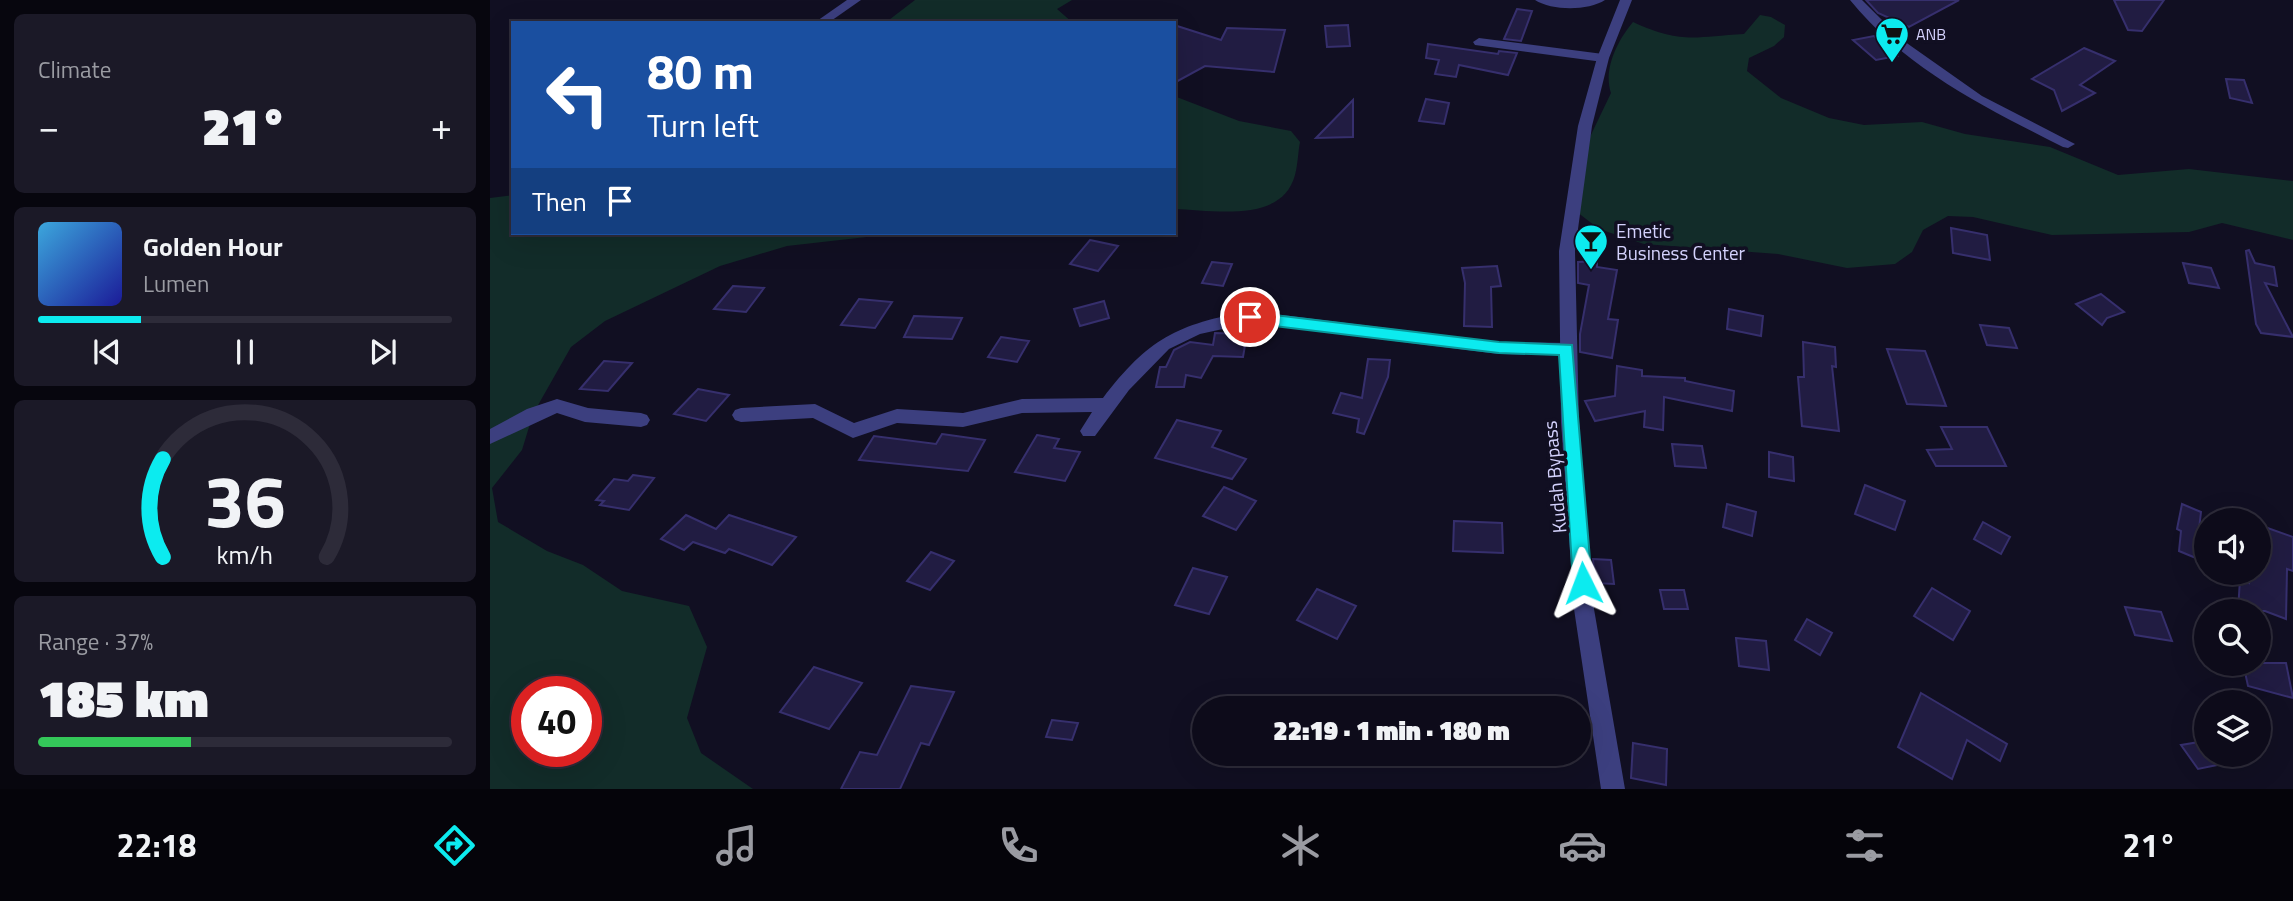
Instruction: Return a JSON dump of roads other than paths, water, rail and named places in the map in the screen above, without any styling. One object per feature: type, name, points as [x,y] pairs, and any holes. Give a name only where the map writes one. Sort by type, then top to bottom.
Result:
[{"type":"street","points":[[823,21],[855,0]]},
{"type":"street","points":[[1541,0],[1576,5],[1599,0]]},
{"type":"street","name":"Kudah Bypass","points":[[1613,789],[1584,609],[1567,349],[1567,251],[1585,126],[1603,58],[1626,0]]},
{"type":"street","points":[[1856,0],[1897,42],[1978,99],[2068,144]]},
{"type":"street","points":[[1479,42],[1603,58]]},
{"type":"street","points":[[1089,431],[1106,405],[1163,345],[1209,324],[1250,317],[1499,348],[1567,349]]},
{"type":"street","points":[[741,415],[815,411],[853,431],[897,416],[963,420],[1022,406],[1106,405]]},
{"type":"street","points":[[490,437],[533,414],[557,406],[573,408],[585,415],[641,420]]},
{"type":"place","name":"ANB","points":[[1892,64]]},
{"type":"place","name":"Emetic Business Center","points":[[1591,271]]}]
